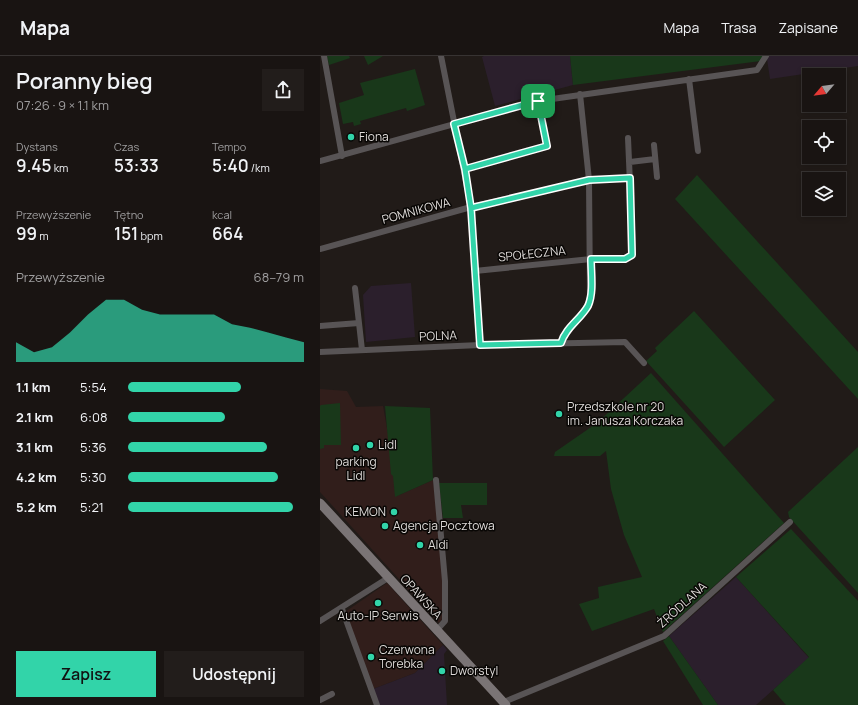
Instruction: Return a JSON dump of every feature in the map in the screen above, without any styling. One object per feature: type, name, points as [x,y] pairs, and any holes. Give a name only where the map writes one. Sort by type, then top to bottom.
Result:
[{"type":"main road","name":"OPAWSKA","points":[[320,503],[436,631],[505,704]]},
{"type":"street","points":[[324,56],[342,156]]},
{"type":"street","points":[[441,56],[454,124],[465,169],[471,208],[480,345]]},
{"type":"street","points":[[320,162],[538,101],[757,70],[766,56]]},
{"type":"street","points":[[689,79],[698,151]]},
{"type":"street","points":[[561,343],[565,333],[585,310],[590,301],[591,259],[589,180],[580,94]]},
{"type":"street","points":[[465,169],[547,146],[538,101]]},
{"type":"street","points":[[628,138],[630,178]]},
{"type":"street","points":[[654,145],[657,177]]},
{"type":"street","points":[[630,162],[655,159]]},
{"type":"street","name":"POMNIKOWA","points":[[320,249],[471,208],[589,180],[630,178]]},
{"type":"street","name":"SPOŁECZNA","points":[[475,271],[591,259],[625,259],[632,255],[630,178]]},
{"type":"street","points":[[355,288],[362,350]]},
{"type":"street","points":[[320,326],[359,323]]},
{"type":"street","name":"POLNA","points":[[320,352],[480,345],[625,342],[644,363]]},
{"type":"street","points":[[436,480],[446,581],[445,621],[436,631]]},
{"type":"street","name":"ŹRÓDLANA","points":[[505,704],[664,636],[790,522]]},
{"type":"street","points":[[320,621],[342,609],[388,578]]},
{"type":"street","points":[[342,609],[377,705]]},
{"type":"street","points":[[320,700],[332,694]]},
{"type":"shaded area","points":[[570,56],[573,85],[495,106],[482,57]]},
{"type":"shaded area","points":[[768,56],[858,56],[858,66],[844,68],[802,68],[802,74],[770,79],[767,59]]},
{"type":"shaded area","points":[[411,283],[415,337],[366,342],[363,295],[371,286]]},
{"type":"shaded area","points":[[320,389],[347,391],[356,407],[383,406],[399,495],[433,480],[442,559],[443,618],[439,623],[320,492]]},
{"type":"shaded area","points":[[736,577],[809,658],[756,705],[718,705],[669,636]]},
{"type":"shaded area","points":[[387,583],[443,645],[415,673],[373,689],[345,612]]},
{"type":"shaded area","points":[[443,645],[447,650],[444,654],[447,705],[379,705],[373,689],[415,673]]},
{"type":"green space","points":[[327,56],[349,56],[350,58],[329,65]]},
{"type":"green space","points":[[364,56],[383,56],[368,65]]},
{"type":"green space","points":[[570,56],[765,56],[761,61],[573,85]]},
{"type":"green space","points":[[415,69],[425,105],[407,111],[406,108],[360,121],[361,124],[354,126],[353,122],[343,124],[339,103],[364,95],[360,83]]},
{"type":"green space","points":[[697,175],[858,352],[858,399],[675,199]]},
{"type":"green space","points":[[694,311],[775,400],[724,447],[646,361],[657,351],[655,348]]},
{"type":"green space","points":[[651,373],[784,523],[663,632],[654,609],[592,631],[579,604],[599,598],[598,587],[642,577],[624,535],[611,489],[606,451],[600,456],[554,456],[555,452],[597,423]]},
{"type":"green space","points":[[340,403],[341,445],[324,445],[324,448],[320,449],[320,406]]},
{"type":"green space","points":[[385,406],[430,408],[433,480],[395,497],[393,476],[391,474]]},
{"type":"green space","points":[[858,447],[858,593],[789,517],[788,512]]},
{"type":"green space","points":[[439,483],[487,483],[487,505],[461,505],[463,518],[443,518]]},
{"type":"green space","points":[[791,529],[858,601],[858,705],[786,705],[773,690],[809,657],[736,577]]},
{"type":"green space","points":[[669,636],[718,705],[703,705],[663,641]]},
{"type":"place","name":"Fiona","points":[[351,137]]},
{"type":"place","name":"Przedszkole nr 20 im. Janusza Korczaka","points":[[559,414]]},
{"type":"place","name":"Lidl","points":[[370,445]]},
{"type":"place","name":"parking Lidl","points":[[356,448]]},
{"type":"place","name":"KEMON","points":[[394,512]]},
{"type":"place","name":"Agencja Pocztowa","points":[[385,526]]},
{"type":"place","name":"Aldi","points":[[420,545]]},
{"type":"place","name":"Auto-IP Serwis","points":[[378,603]]},
{"type":"place","name":"Czerwona Torebka","points":[[371,657]]},
{"type":"place","name":"Dworstyl","points":[[442,671]]},
{"type":"route","points":[[538,101],[454,124],[465,169],[471,208],[589,180],[630,178],[632,255],[625,259],[591,259],[590,301],[585,310],[565,333],[561,343],[480,345],[471,208],[465,169],[547,146],[538,101]]}]
